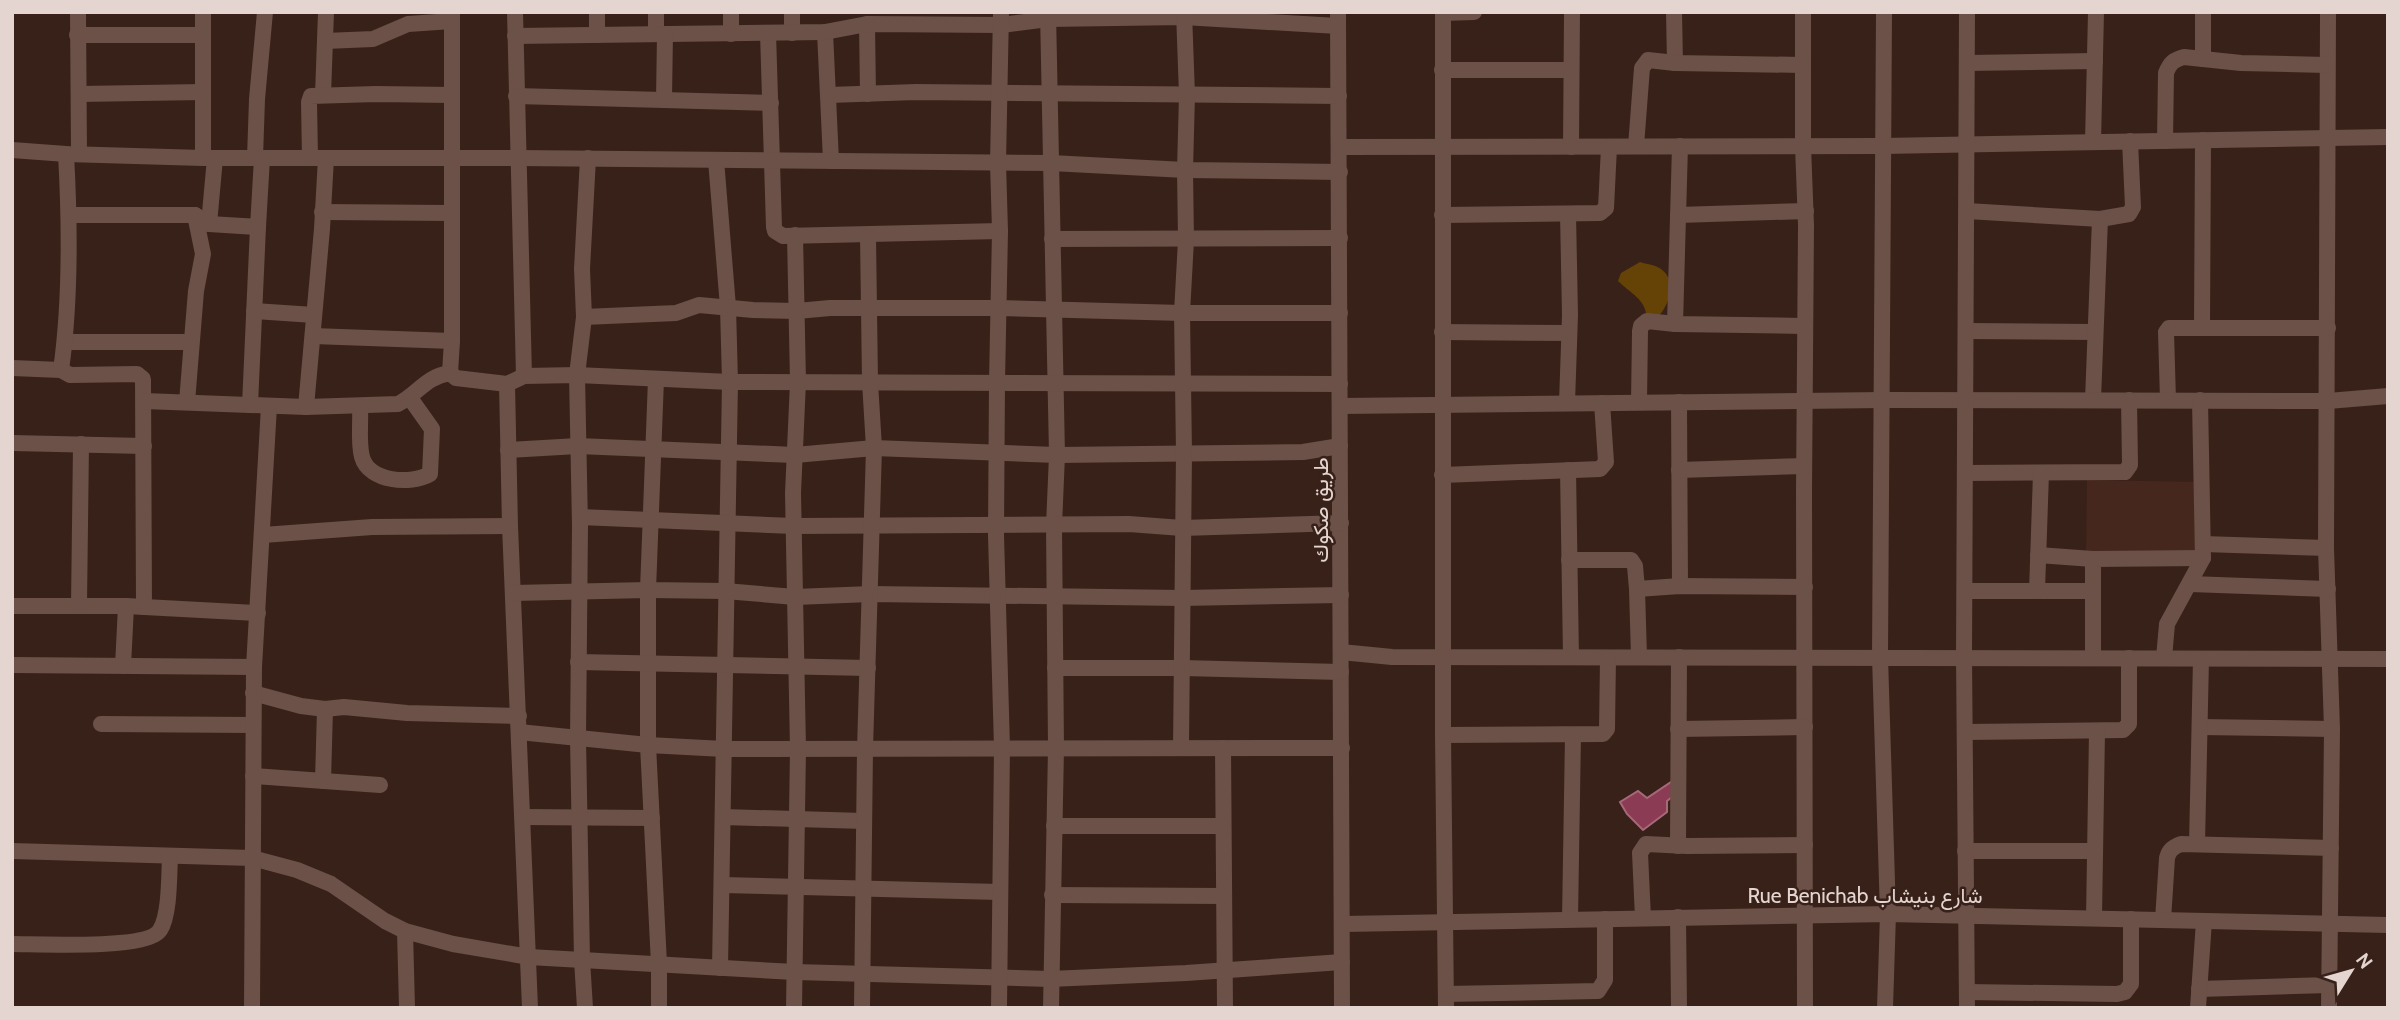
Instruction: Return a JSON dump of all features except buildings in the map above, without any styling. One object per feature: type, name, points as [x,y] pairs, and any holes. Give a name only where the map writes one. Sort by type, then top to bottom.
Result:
[{"type":"street","points":[[61,370],[65,342],[72,154],[79,94],[78,12]]},
{"type":"street","points":[[203,12],[203,92],[209,158],[209,224]]},
{"type":"street","points":[[250,405],[258,227],[257,99],[265,12]]},
{"type":"street","points":[[323,95],[326,12]]},
{"type":"street","points":[[515,12],[524,376]]},
{"type":"street","points":[[597,12],[597,35]]},
{"type":"street","points":[[656,12],[664,99]]},
{"type":"street","points":[[731,12],[731,34]]},
{"type":"street","points":[[792,12],[792,33]]},
{"type":"street","points":[[1474,12],[1443,13],[1441,404],[1446,1001],[1570,1000],[1594,992],[1602,987],[1605,980],[1605,919]]},
{"type":"street","points":[[1571,147],[1572,12]]},
{"type":"street","points":[[1674,12],[1675,63]]},
{"type":"street","points":[[1803,12],[1806,212],[1805,1008]]},
{"type":"street","points":[[1884,12],[1880,657],[1888,914],[1885,1008]]},
{"type":"street","points":[[1967,12],[1964,657],[1967,1000],[2092,1001],[2129,990],[2132,919]]},
{"type":"street","points":[[2092,142],[2096,12]]},
{"type":"street","points":[[2203,12],[2203,59]]},
{"type":"street","points":[[2328,12],[2326,548],[2332,729],[2329,1008]]},
{"type":"street","points":[[515,36],[825,32],[867,24],[1048,15],[1338,19]]},
{"type":"street","points":[[1048,15],[1056,455],[1056,748],[1051,1008]]},
{"type":"street","points":[[1181,748],[1184,453],[1182,313],[1186,240],[1187,95],[1184,15]]},
{"type":"street","points":[[325,41],[373,39],[408,23],[452,16],[450,373]]},
{"type":"street","points":[[999,1008],[1002,748],[996,526],[1001,19]]},
{"type":"street","name":"طريق صكوك","points":[[1338,19],[1342,1008]]},
{"type":"street","points":[[867,24],[868,93]]},
{"type":"street","points":[[825,32],[831,161]]},
{"type":"street","points":[[768,33],[775,232],[783,236],[868,236],[1000,231]]},
{"type":"street","points":[[77,35],[202,35]]},
{"type":"street","points":[[2165,141],[2166,73],[2175,60],[2184,57],[2241,63],[2327,65]]},
{"type":"street","points":[[1636,146],[1642,68],[1648,60],[1675,63],[1803,65]]},
{"type":"street","points":[[1967,63],[2095,61]]},
{"type":"street","points":[[1442,69],[1571,70]]},
{"type":"street","points":[[79,94],[203,92]]},
{"type":"street","points":[[306,407],[322,229],[318,158],[310,99],[315,94],[452,95]]},
{"type":"street","points":[[829,95],[1339,96]]},
{"type":"street","points":[[516,96],[771,103]]},
{"type":"street","points":[[1339,148],[1882,146],[2388,137]]},
{"type":"street","points":[[2202,327],[2203,140]]},
{"type":"street","points":[[1967,211],[2100,219],[2122,216],[2132,210],[2130,141]]},
{"type":"street","points":[[1442,215],[1595,214],[1606,208],[1609,146]]},
{"type":"street","points":[[1675,324],[1680,146]]},
{"type":"street","points":[[12,150],[209,158],[588,158],[1051,163],[1185,170],[1339,172]]},
{"type":"street","points":[[584,1008],[578,738],[580,517],[577,375],[584,317],[582,270],[588,158]]},
{"type":"street","points":[[716,159],[728,307],[730,382],[720,968]]},
{"type":"street","points":[[322,212],[452,213]]},
{"type":"street","points":[[1678,215],[1806,212]]},
{"type":"street","points":[[1567,403],[1568,214]]},
{"type":"street","points":[[69,215],[195,215],[209,224],[258,227]]},
{"type":"street","points":[[187,402],[196,291],[203,254],[195,215]]},
{"type":"street","points":[[2093,400],[2100,219]]},
{"type":"street","points":[[794,1008],[798,748],[794,526],[798,382],[795,235]]},
{"type":"street","points":[[862,1008],[862,887],[874,448],[870,382],[868,236]]},
{"type":"street","points":[[1052,239],[1340,238]]},
{"type":"street","points":[[584,317],[676,313],[699,305],[797,311],[831,308],[998,308],[1182,313],[1340,313]]},
{"type":"street","points":[[254,311],[314,315]]},
{"type":"street","points":[[1639,402],[1641,326],[1647,321],[1675,324],[1805,326]]},
{"type":"street","points":[[2168,400],[2166,332],[2174,326],[2328,328]]},
{"type":"street","points":[[1966,331],[2094,332]]},
{"type":"street","points":[[1442,332],[1569,333]]},
{"type":"street","points":[[313,336],[452,341]]},
{"type":"street","points":[[65,342],[191,342]]},
{"type":"street","points":[[12,368],[61,370],[70,375],[137,374],[143,379],[144,607]]},
{"type":"street","points":[[450,373],[456,378],[507,384],[524,376],[577,375],[730,382],[1340,384]]},
{"type":"street","points":[[144,401],[306,407],[398,404],[410,398],[434,376],[450,373]]},
{"type":"street","points":[[656,379],[647,663],[659,1008]]},
{"type":"street","points":[[507,384],[510,527],[530,1008]]},
{"type":"street","points":[[1340,405],[1883,400],[2328,401],[2388,396]]},
{"type":"street","points":[[360,407],[362,457],[368,468],[394,480],[422,479],[430,474],[432,429],[410,398]]},
{"type":"street","points":[[1965,473],[2125,472],[2130,465],[2129,400]]},
{"type":"street","points":[[2164,658],[2167,624],[2203,551],[2200,400]]},
{"type":"street","points":[[1679,402],[1680,586]]},
{"type":"street","points":[[1442,475],[1600,469],[1604,465],[1602,403]]},
{"type":"street","points":[[251,1008],[253,693],[269,406]]},
{"type":"street","points":[[12,443],[144,446]]},
{"type":"street","points":[[79,606],[81,444]]},
{"type":"street","points":[[509,450],[578,446],[795,455],[874,448],[1056,455],[1303,452],[1340,446]]},
{"type":"street","points":[[1679,470],[1804,466]]},
{"type":"street","points":[[1568,470],[1571,657]]},
{"type":"street","points":[[2037,591],[2041,473]]},
{"type":"street","points":[[580,517],[794,526],[1129,524],[1182,528],[1341,523]]},
{"type":"street","points":[[263,535],[372,527],[510,527]]},
{"type":"street","points":[[2038,555],[2093,559],[2203,551],[2326,548]]},
{"type":"street","points":[[2093,559],[2093,658]]},
{"type":"street","points":[[1570,560],[1631,560],[1635,566],[1637,589],[1639,657]]},
{"type":"street","points":[[2189,584],[2328,589]]},
{"type":"street","points":[[1637,589],[1680,586],[1805,587]]},
{"type":"street","points":[[513,593],[648,590],[725,591],[795,597],[871,594],[1182,598],[1341,595]]},
{"type":"street","points":[[1965,592],[2093,591]]},
{"type":"street","points":[[12,606],[126,606],[258,613]]},
{"type":"street","points":[[123,666],[126,606]]},
{"type":"street","points":[[1341,652],[1392,657],[2388,659]]},
{"type":"street","points":[[1678,846],[1679,657]]},
{"type":"street","points":[[1443,735],[1600,735],[1605,732],[1608,658]]},
{"type":"street","points":[[1965,732],[2123,730],[2128,727],[2129,658]]},
{"type":"street","points":[[2197,844],[2201,659]]},
{"type":"street","points":[[578,662],[868,668]]},
{"type":"street","points":[[12,665],[254,667]]},
{"type":"street","points":[[1055,668],[1341,672]]},
{"type":"street","points":[[253,693],[301,706],[325,709],[344,707],[519,724],[578,738],[724,749],[1342,748]]},
{"type":"street","points":[[323,781],[325,709]]},
{"type":"street","points":[[101,724],[253,725]]},
{"type":"street","points":[[1678,729],[1805,727]]},
{"type":"street","points":[[2200,727],[2332,729]]},
{"type":"street","points":[[2094,918],[2097,731]]},
{"type":"street","points":[[1570,919],[1573,735]]},
{"type":"street","points":[[1223,748],[1225,1008]]},
{"type":"street","points":[[253,776],[380,785]]},
{"type":"street","points":[[523,817],[652,818]]},
{"type":"street","points":[[723,817],[864,821]]},
{"type":"street","points":[[1054,826],[1223,826]]},
{"type":"street","points":[[2163,920],[2169,852],[2181,844],[2331,848]]},
{"type":"street","points":[[1643,918],[1641,849],[1646,845],[1805,845]]},
{"type":"street","points":[[12,850],[252,858],[297,870],[331,884],[385,921],[405,931],[453,944],[529,957],[795,972],[1050,979],[1342,962]]},
{"type":"street","points":[[1965,851],[2095,851]]},
{"type":"street","points":[[12,944],[130,943],[150,939],[159,932],[164,919],[170,856]]},
{"type":"street","points":[[722,885],[1000,892]]},
{"type":"street","points":[[1052,895],[1224,895]]},
{"type":"street","name":"Rue Benichab شارع بنيشاب","points":[[1343,924],[1888,914],[2388,925]]},
{"type":"street","points":[[1678,917],[1679,1008]]},
{"type":"street","points":[[2198,1008],[2204,921]]},
{"type":"street","points":[[405,931],[407,1008]]},
{"type":"street","points":[[2199,989],[2329,985]]},
{"type":"shaded area","points":[[1640,262],[1659,268],[1669,280],[1670,294],[1657,318],[1647,318],[1646,311],[1637,297],[1618,281],[1621,273]]},
{"type":"shaded area","points":[[2087,480],[2198,482],[2197,559],[2086,557]]},
{"type":"shaded area","points":[[1674,780],[1676,794],[1667,801],[1667,812],[1643,830],[1627,814],[1620,802],[1638,791],[1647,798]]}]
